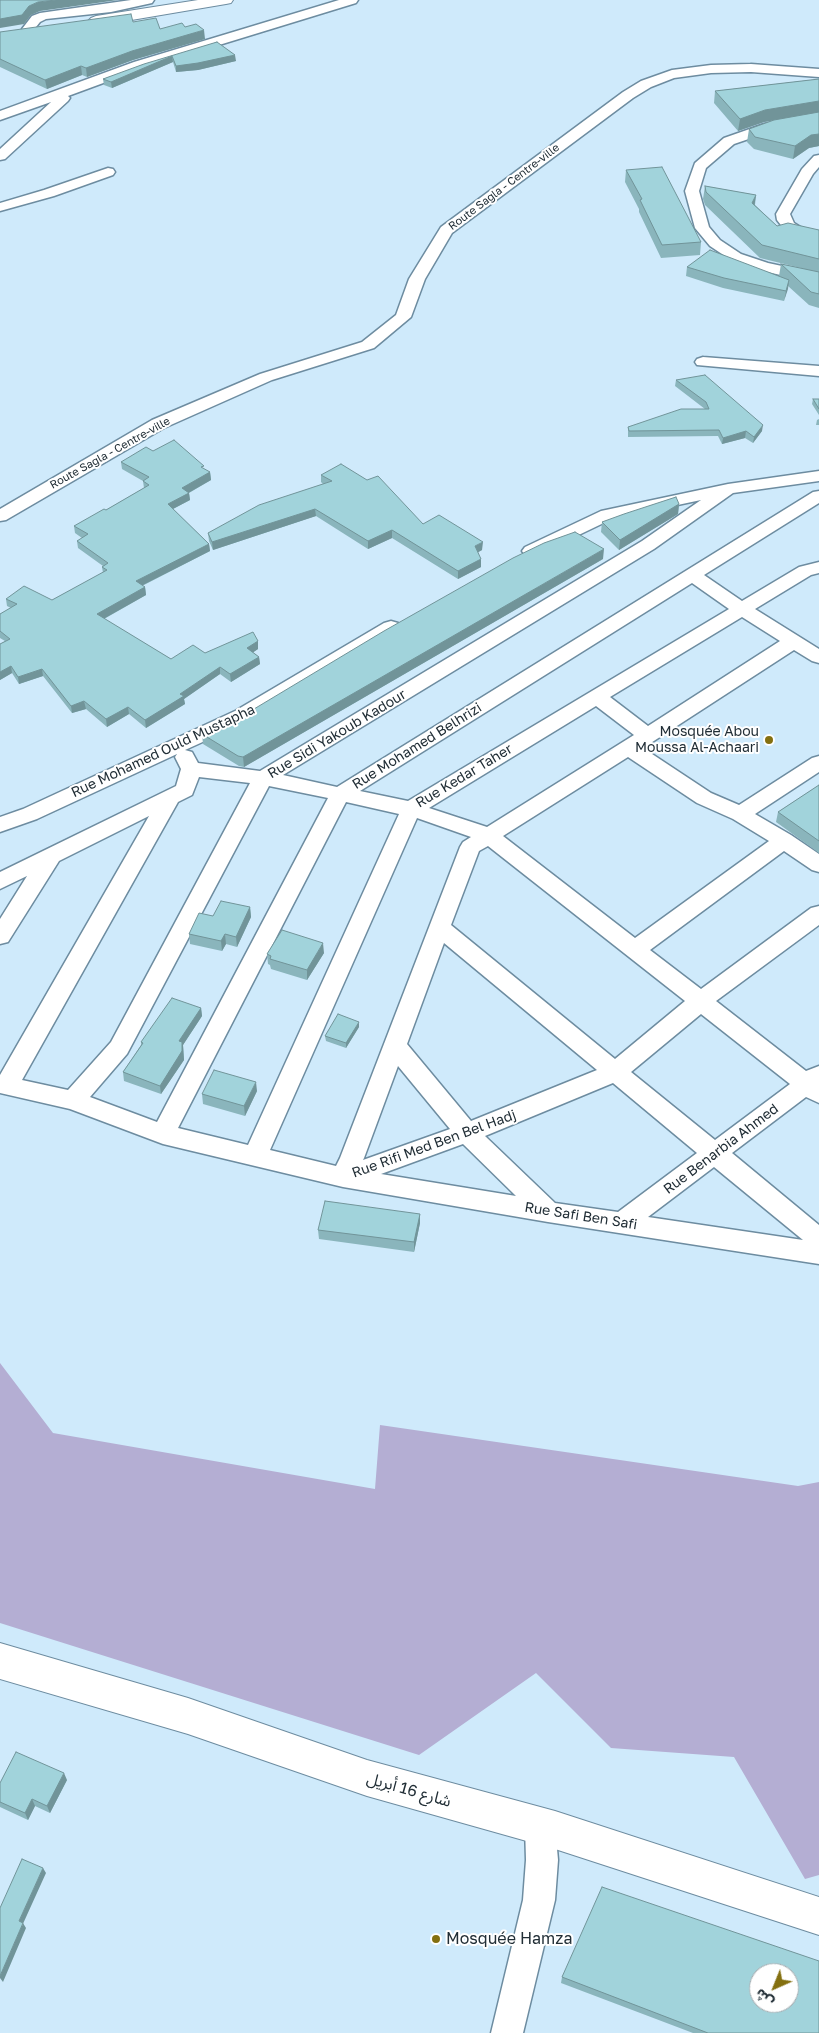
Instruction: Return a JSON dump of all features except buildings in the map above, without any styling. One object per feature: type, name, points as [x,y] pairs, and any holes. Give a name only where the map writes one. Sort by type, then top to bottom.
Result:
[{"type":"main road","points":[[9,32],[154,13],[226,0]]},
{"type":"main road","name":"شارع 16 أبريل","points":[[0,1661],[188,1716],[366,1778],[540,1826],[819,1916]]},
{"type":"street","points":[[28,29],[36,19],[44,16],[148,0]]},
{"type":"street","points":[[0,116],[139,65],[352,0]]},
{"type":"street","name":"Route Sagla - Centre-ville","points":[[0,516],[158,424],[266,377],[368,345],[403,317],[417,279],[446,230],[628,95],[646,84],[672,74],[711,69],[751,68],[819,73]]},
{"type":"street","points":[[0,156],[71,91]]},
{"type":"street","points":[[819,118],[769,127],[730,141],[700,166],[692,190],[702,228],[715,243],[736,257],[764,268],[819,279]]},
{"type":"street","points":[[819,159],[807,172],[783,214],[784,220],[797,232],[819,238]]},
{"type":"street","points":[[0,207],[49,193],[108,172]]},
{"type":"street","points":[[801,183],[819,186]]},
{"type":"street","points":[[703,362],[819,371]]},
{"type":"street","points":[[514,558],[607,515],[728,488],[819,476]]},
{"type":"street","name":"Rue Sidi Yakoub Kadour","points":[[72,1100],[119,1048],[263,778],[648,545],[728,488]]},
{"type":"street","name":"Rue Mohamed Belhrizi","points":[[163,1134],[340,794],[819,496]]},
{"type":"street","name":"Rue Kedar Taher","points":[[255,1156],[411,809],[805,571],[819,567]]},
{"type":"street","points":[[692,575],[819,657]]},
{"type":"street","name":"Rue Mohamed Ould Mustapha","points":[[0,825],[30,814],[242,716],[403,620]]},
{"type":"street","points":[[343,1177],[395,1046],[470,846],[648,736],[794,641]]},
{"type":"street","points":[[596,696],[648,736]]},
{"type":"street","points":[[0,881],[185,790],[192,770],[179,745]]},
{"type":"street","points":[[629,748],[704,798],[740,814],[784,840],[819,866]]},
{"type":"street","points":[[740,814],[819,763]]},
{"type":"street","points":[[192,770],[263,778],[411,809],[488,835],[701,1001],[815,1084]]},
{"type":"street","points":[[3,1085],[170,798]]},
{"type":"street","points":[[635,950],[784,840]]},
{"type":"street","points":[[0,936],[52,856]]},
{"type":"street","name":"Rue Rifi Med Ben Bel Hadj","points":[[3,1085],[72,1100],[163,1134],[343,1177],[466,1133],[615,1072],[701,1001],[819,914]]},
{"type":"street","points":[[439,927],[819,1239]]},
{"type":"street","points":[[395,1046],[466,1133],[548,1212]]},
{"type":"street","name":"Rue Benarbia Ahmed","points":[[622,1223],[714,1154],[815,1084]]},
{"type":"street","name":"Rue Safi Ben Safi","points":[[343,1177],[548,1212],[819,1253]]},
{"type":"street","points":[[507,2033],[540,1900],[542,1860],[540,1826]]},
{"type":"shaded area","points":[[0,1363],[53,1433],[375,1489],[380,1425],[798,1486],[819,1482],[819,1875],[805,1879],[734,1757],[611,1748],[536,1673],[419,1755],[0,1623]]},
{"type":"place","name":"Mosquée Abou Moussa Al-Achaari","points":[[769,740]]},
{"type":"place","name":"Mosquée Hamza","points":[[436,1939]]}]
